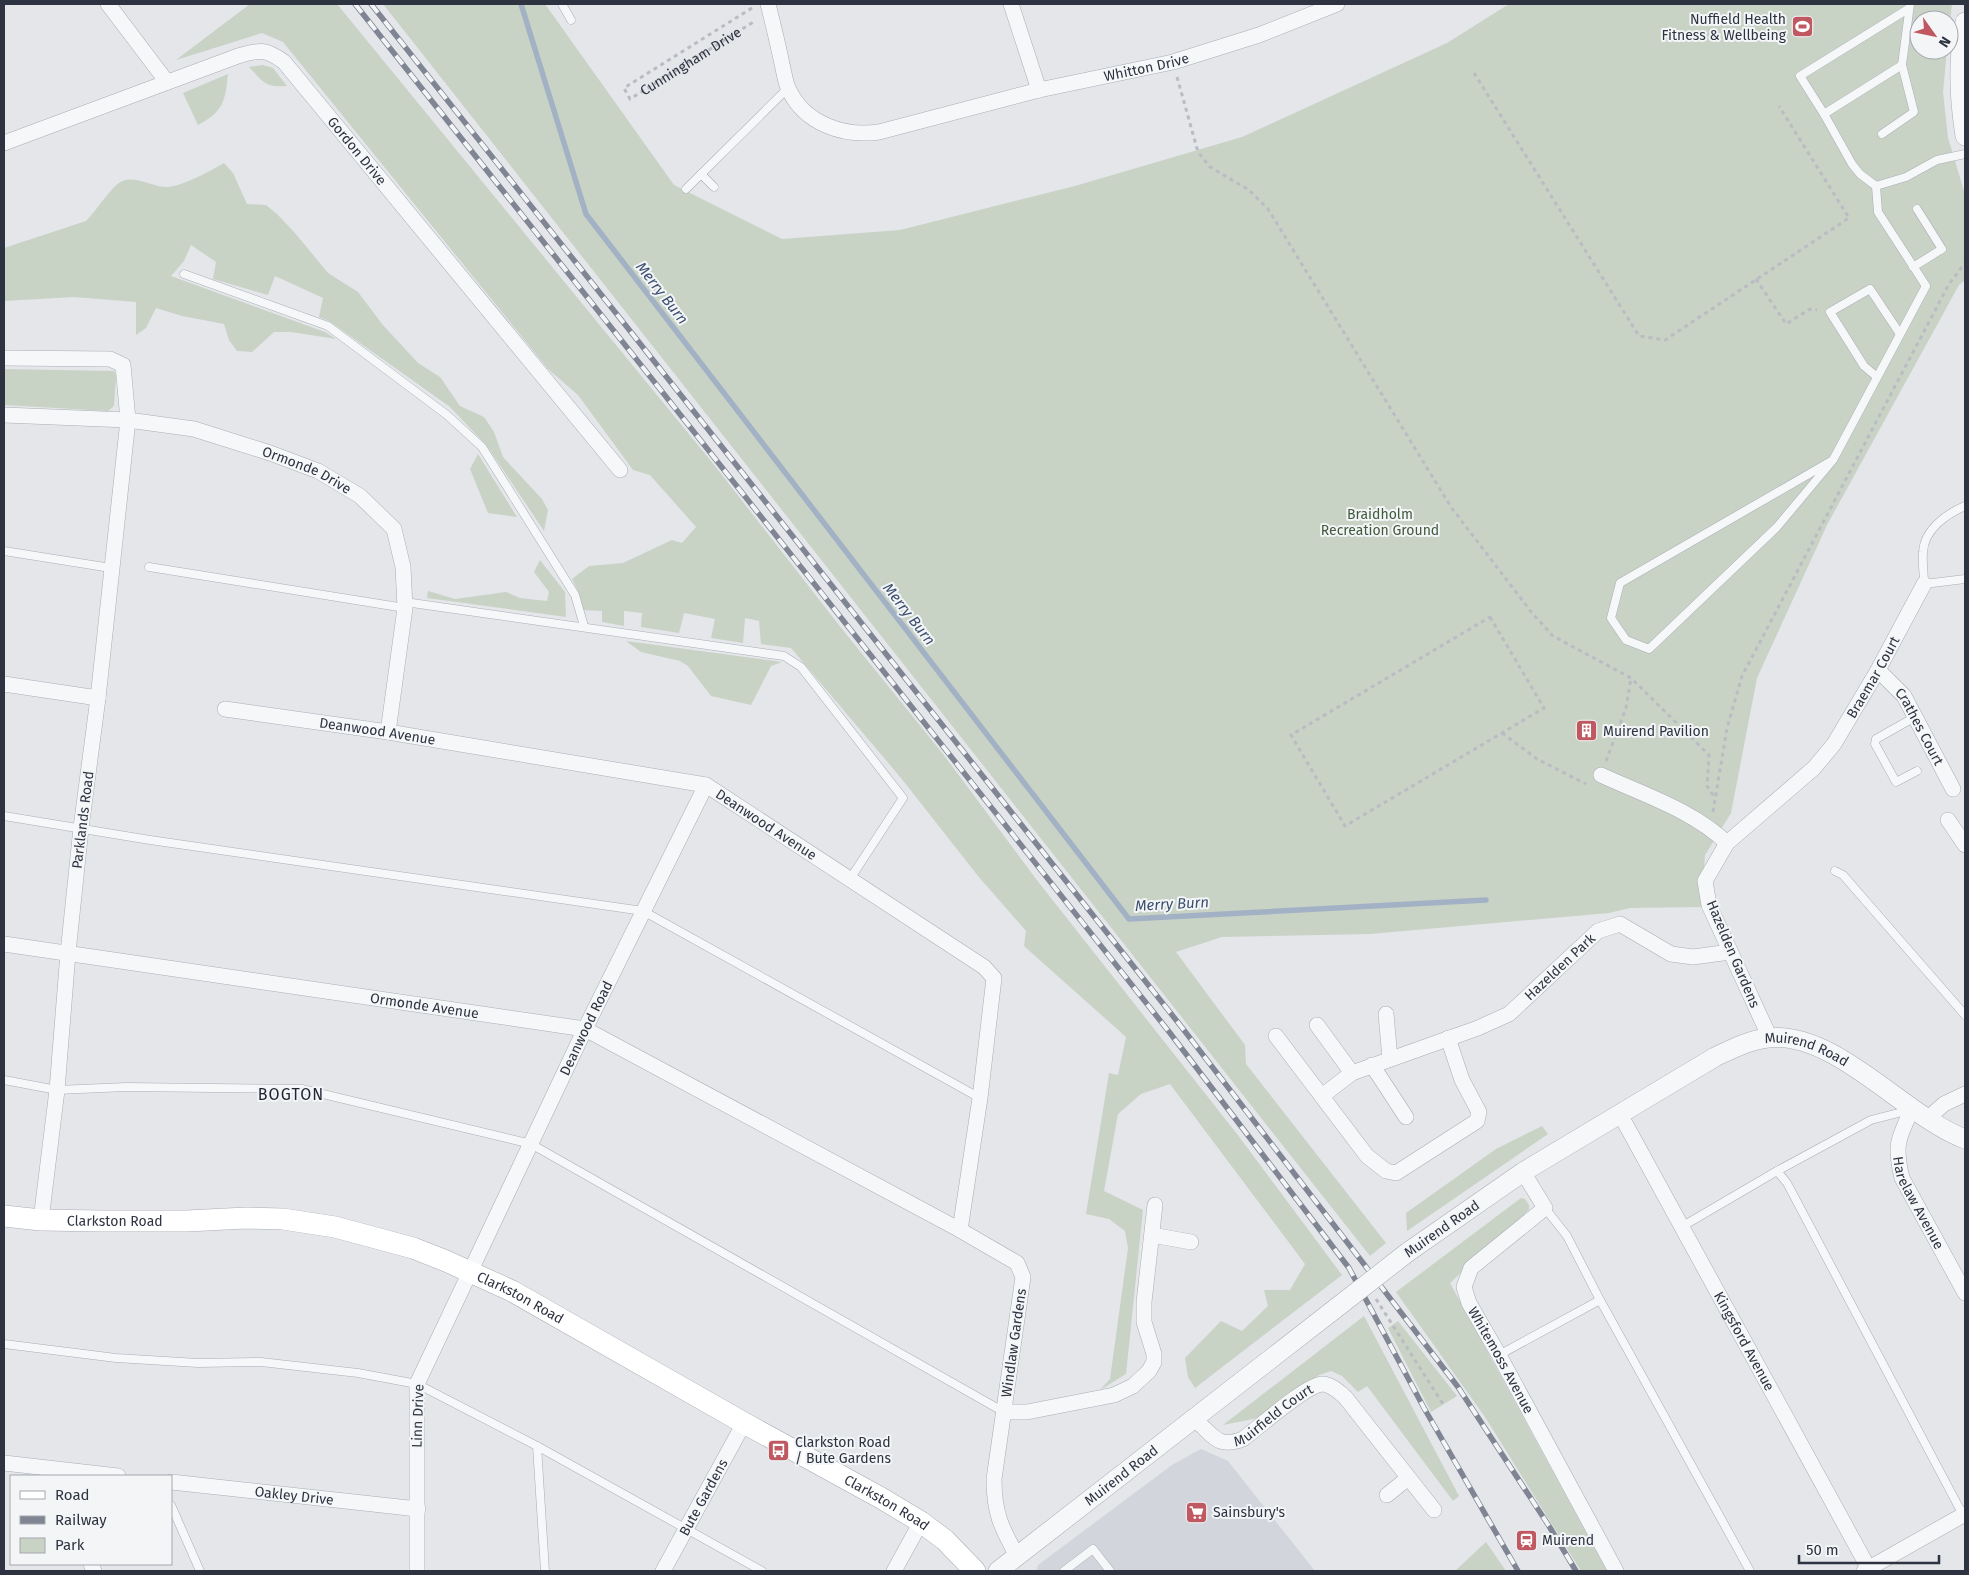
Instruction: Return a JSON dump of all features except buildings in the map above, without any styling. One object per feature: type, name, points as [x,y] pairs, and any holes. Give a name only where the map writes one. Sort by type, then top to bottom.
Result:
[{"type":"main road","name":"Clarkston Road","points":[[4,1216],[41,1220],[187,1222],[246,1218],[283,1219],[335,1227],[438,1258],[512,1292],[921,1522],[946,1540],[974,1571]]},
{"type":"street","points":[[108,4],[167,82]]},
{"type":"street","points":[[766,6],[788,88],[796,101],[819,122],[834,129],[863,134],[879,132],[1039,90],[1011,4]]},
{"type":"street","name":"Whitton Drive","points":[[1039,90],[1173,62],[1260,35],[1337,4]]},
{"type":"street","points":[[1965,22],[1959,73],[1961,111],[1965,136]]},
{"type":"street","name":"Gordon Drive","points":[[4,142],[238,56],[264,50],[284,62],[620,470]]},
{"type":"street","name":"Parklands Road","points":[[4,358],[110,359],[123,365],[128,420],[98,698],[81,828],[68,953],[57,1090],[41,1220]]},
{"type":"street","name":"Ormonde Drive","points":[[4,415],[128,420],[194,429],[270,453],[318,471],[360,496],[394,529],[403,567],[405,605],[388,732]]},
{"type":"street","name":"Braemar Court","points":[[1814,768],[1834,744],[1878,670],[1924,584]]},
{"type":"street","name":"Crathes Court","points":[[1878,670],[1904,696],[1954,789]]},
{"type":"street","points":[[4,684],[98,698]]},
{"type":"street","name":"Deanwood Avenue","points":[[224,709],[388,732],[706,785],[984,967],[994,978],[980,1098],[960,1230]]},
{"type":"street","name":"Hazelden Gardens","points":[[1770,1038],[1709,905],[1705,881],[1727,843],[1814,768]]},
{"type":"street","points":[[1601,775],[1654,798],[1710,828],[1727,843]]},
{"type":"street","name":"Deanwood Road","points":[[470,1272],[642,911],[706,785]]},
{"type":"street","points":[[1948,820],[1965,845]]},
{"type":"street","name":"Hazelden Park","points":[[1322,1096],[1352,1073],[1509,1014],[1598,931],[1620,924],[1671,954],[1693,957],[1730,952]]},
{"type":"street","name":"Ormonde Avenue","points":[[4,944],[585,1030],[817,1154]]},
{"type":"street","points":[[1386,1014],[1390,1059]]},
{"type":"street","points":[[1317,1025],[1352,1073]]},
{"type":"street","points":[[1276,1036],[1367,1156],[1386,1171],[1396,1173],[1477,1121],[1478,1112],[1462,1080],[1448,1038]]},
{"type":"street","name":"Muirend Road","points":[[998,1571],[1408,1252],[1523,1172],[1714,1057],[1739,1046],[1770,1038],[1783,1038],[1823,1049],[1850,1065],[1920,1114],[1965,1139]]},
{"type":"street","points":[[1372,1065],[1406,1117]]},
{"type":"street","points":[[1920,1114],[1965,1094]]},
{"type":"street","name":"Kingsford Avenue","points":[[1620,1114],[1866,1570]]},
{"type":"street","name":"Harelaw Avenue","points":[[1920,1114],[1897,1143],[1897,1157],[1902,1178],[1965,1293]]},
{"type":"street","name":"Windlaw Gardens","points":[[817,1154],[960,1230],[1017,1263],[1023,1277],[994,1479],[994,1501],[1001,1527],[1017,1556]]},
{"type":"street","points":[[1523,1172],[1545,1208]]},
{"type":"street","points":[[1004,1412],[1027,1412],[1114,1395],[1133,1386],[1149,1370],[1154,1362],[1154,1354],[1144,1322],[1144,1302],[1155,1206]]},
{"type":"street","name":"Whitemoss Avenue","points":[[1545,1208],[1471,1268],[1464,1287],[1469,1303],[1616,1571]]},
{"type":"street","points":[[1152,1236],[1191,1242]]},
{"type":"street","name":"Linn Drive","points":[[417,1571],[416,1384],[470,1272]]},
{"type":"street","name":"Muirfield Court","points":[[1194,1419],[1220,1443],[1231,1443],[1242,1439],[1309,1389],[1322,1384],[1333,1387],[1345,1397],[1434,1510]]},
{"type":"street","name":"Bute Gardens","points":[[663,1571],[744,1423]]},
{"type":"street","points":[[4,1463],[53,1473],[96,1475]]},
{"type":"street","points":[[1387,1495],[1408,1478]]},
{"type":"street","name":"Oakley Drive","points":[[172,1482],[418,1509]]},
{"type":"street","points":[[1866,1570],[1964,1515]]},
{"type":"street","points":[[894,1571],[921,1522]]},
{"type":"lane","points":[[562,4],[571,20]]},
{"type":"lane","points":[[1882,134],[1914,112],[1902,65],[1909,6]]},
{"type":"lane","points":[[1832,460],[1620,584],[1611,618],[1626,640],[1648,649],[1777,527],[1832,460],[1926,286],[1878,212],[1876,186],[1860,174],[1852,164],[1800,76],[1909,6]]},
{"type":"lane","points":[[1824,114],[1902,65]]},
{"type":"lane","points":[[686,189],[788,88]]},
{"type":"lane","points":[[1876,186],[1906,177],[1937,160],[1965,154]]},
{"type":"lane","points":[[701,174],[714,187]]},
{"type":"lane","points":[[1914,267],[1942,248],[1917,209]]},
{"type":"lane","points":[[184,274],[328,326],[446,415],[482,447],[575,595],[584,626]]},
{"type":"lane","points":[[1877,377],[1864,366],[1830,312],[1870,289],[1900,334]]},
{"type":"lane","points":[[1965,506],[1952,511],[1936,524],[1926,538],[1922,551],[1924,584],[1965,579]]},
{"type":"lane","points":[[4,551],[111,568]]},
{"type":"lane","points":[[149,567],[405,605],[584,626],[784,656],[801,667],[903,798],[850,879]]},
{"type":"lane","points":[[1915,717],[1876,739],[1876,744],[1896,782],[1917,771]]},
{"type":"lane","points":[[4,816],[160,842],[642,911],[980,1098]]},
{"type":"lane","points":[[1835,871],[1843,875],[1965,1015]]},
{"type":"lane","points":[[4,1080],[57,1090],[126,1087],[302,1089],[531,1144],[1004,1412]]},
{"type":"lane","points":[[1682,1226],[1777,1171],[1872,1120],[1920,1114]]},
{"type":"lane","points":[[1777,1171],[1786,1183],[1964,1515]]},
{"type":"lane","points":[[1545,1208],[1567,1236],[1600,1300],[1750,1571]]},
{"type":"lane","points":[[1499,1355],[1600,1300]]},
{"type":"lane","points":[[4,1344],[116,1358],[198,1363],[261,1362],[358,1373],[416,1384],[537,1446],[762,1571]]},
{"type":"lane","points":[[537,1446],[545,1571]]},
{"type":"lane","points":[[172,1507],[200,1571]]},
{"type":"lane","points":[[1064,1571],[1093,1549],[1110,1571]]},
{"type":"path","name":"Cunningham Drive","points":[[766,6],[630,99],[624,88],[766,6]]},
{"type":"path","points":[[1173,62],[1198,152],[1210,167],[1249,190],[1268,209],[1451,507],[1532,613],[1553,636],[1631,678],[1710,755],[1707,786],[1715,798]]},
{"type":"path","points":[[1474,73],[1639,336],[1665,340],[1849,218],[1779,106]]},
{"type":"path","points":[[1710,828],[1726,728],[1742,676],[1945,293],[1965,263]]},
{"type":"path","points":[[1756,279],[1786,324],[1810,309],[1830,312]]},
{"type":"path","points":[[1490,617],[1544,708],[1502,733],[1345,826],[1291,735],[1490,617]]},
{"type":"path","points":[[1601,775],[1626,708],[1631,678]]},
{"type":"path","points":[[1502,733],[1537,759],[1586,784]]},
{"type":"path","points":[[1367,1284],[1443,1404]]},
{"type":"shaded area","points":[[1201,1449],[1228,1461],[1315,1571],[1036,1571],[1038,1565],[1172,1465]]},
{"type":"green space","points":[[250,4],[337,4],[715,466],[842,629],[943,754],[1036,879],[1237,1134],[1342,1275],[1195,1388],[1188,1377],[1185,1358],[1221,1321],[1242,1331],[1268,1306],[1264,1290],[1290,1290],[1305,1264],[1170,1084],[1141,1094],[1118,1114],[1104,1191],[1143,1210],[1126,1374],[1100,1390],[1110,1379],[1128,1248],[1125,1231],[1109,1219],[1086,1214],[1109,1073],[1118,1075],[1126,1037],[1024,946],[1026,931],[978,876],[901,778],[791,648],[761,644],[759,621],[745,618],[743,643],[711,638],[715,619],[684,613],[679,633],[641,627],[642,613],[624,611],[624,626],[602,622],[602,611],[582,610],[578,591],[572,579],[589,566],[623,563],[672,540],[682,543],[696,527],[650,475],[633,470],[578,395],[548,369],[283,42],[262,33],[176,60]]},
{"type":"green space","name":"Braidholm Recreation Ground","points":[[383,4],[545,4],[674,185],[782,239],[900,230],[1075,186],[1242,137],[1447,43],[1509,4],[1952,4],[1951,10],[1909,10],[1909,60],[1946,60],[1943,92],[1948,138],[1965,194],[1965,280],[1959,285],[1827,525],[1757,678],[1731,813],[1705,855],[1701,907],[1630,908],[1609,913],[1370,934],[1222,937],[1176,952],[1245,1045],[1246,1064],[1386,1243],[1370,1256]]},
{"type":"green space","points":[[263,65],[273,68],[287,86],[274,86],[265,83],[249,67]]},
{"type":"green space","points":[[228,74],[222,104],[213,115],[198,125],[183,93]]},
{"type":"green space","points":[[224,163],[233,173],[247,204],[266,205],[277,214],[328,273],[358,292],[382,324],[418,363],[440,377],[460,406],[484,417],[494,432],[503,457],[542,499],[548,510],[544,531],[487,446],[450,407],[329,321],[319,317],[323,298],[275,276],[268,295],[213,279],[216,262],[191,245],[184,261],[171,276],[325,332],[336,339],[291,332],[274,332],[252,352],[237,351],[229,340],[224,324],[182,316],[156,308],[146,328],[136,335],[136,302],[74,297],[4,301],[4,248],[86,221],[111,190],[124,180],[130,179],[167,187],[173,186],[196,178]]},
{"type":"green space","points":[[4,369],[114,371],[116,376],[114,406],[108,411],[4,405]]},
{"type":"green space","points":[[478,454],[517,517],[488,513],[470,469]]},
{"type":"green space","points":[[540,560],[565,592],[566,617],[427,598],[428,591],[455,599],[506,592],[520,598],[547,601],[549,592],[534,572]]},
{"type":"green space","points":[[626,641],[782,662],[771,666],[751,705],[711,696],[688,666],[680,661],[641,652]]},
{"type":"green space","points":[[1542,1126],[1548,1134],[1407,1231],[1406,1213],[1496,1149]]},
{"type":"green space","points":[[1521,1198],[1525,1199],[1529,1205],[1529,1210],[1450,1283],[1607,1571],[1581,1571],[1485,1417],[1396,1292]]},
{"type":"green space","points":[[1364,1316],[1459,1496],[1453,1501],[1367,1386],[1358,1392],[1342,1376],[1331,1371],[1319,1375],[1263,1417],[1223,1425]]},
{"type":"green space","points":[[1398,1321],[1457,1396],[1431,1412],[1388,1328]]},
{"type":"green space","points":[[1486,1542],[1506,1571],[1455,1571]]},
{"type":"waterway","name":"Merry Burn","points":[[521,4],[586,214],[1129,919],[1486,900]]},
{"type":"railway","points":[[355,4],[1170,1033],[1349,1268],[1424,1408],[1518,1571]]},
{"type":"railway","points":[[371,4],[1180,1025],[1360,1259],[1458,1387],[1549,1526],[1576,1571]]},
{"type":"place","name":"Nuffield Health Fitness & Wellbeing","points":[[1802,27]]},
{"type":"place","name":"Muirend Pavilion","points":[[1587,731]]},
{"type":"place","name":"Clarkston Road / Bute Gardens","points":[[779,1450]]},
{"type":"place","name":"Sainsbury's","points":[[1197,1512]]},
{"type":"place","name":"Muirend","points":[[1526,1540]]},
{"type":"district","name":"BOGTON","points":[[291,1094]]}]
